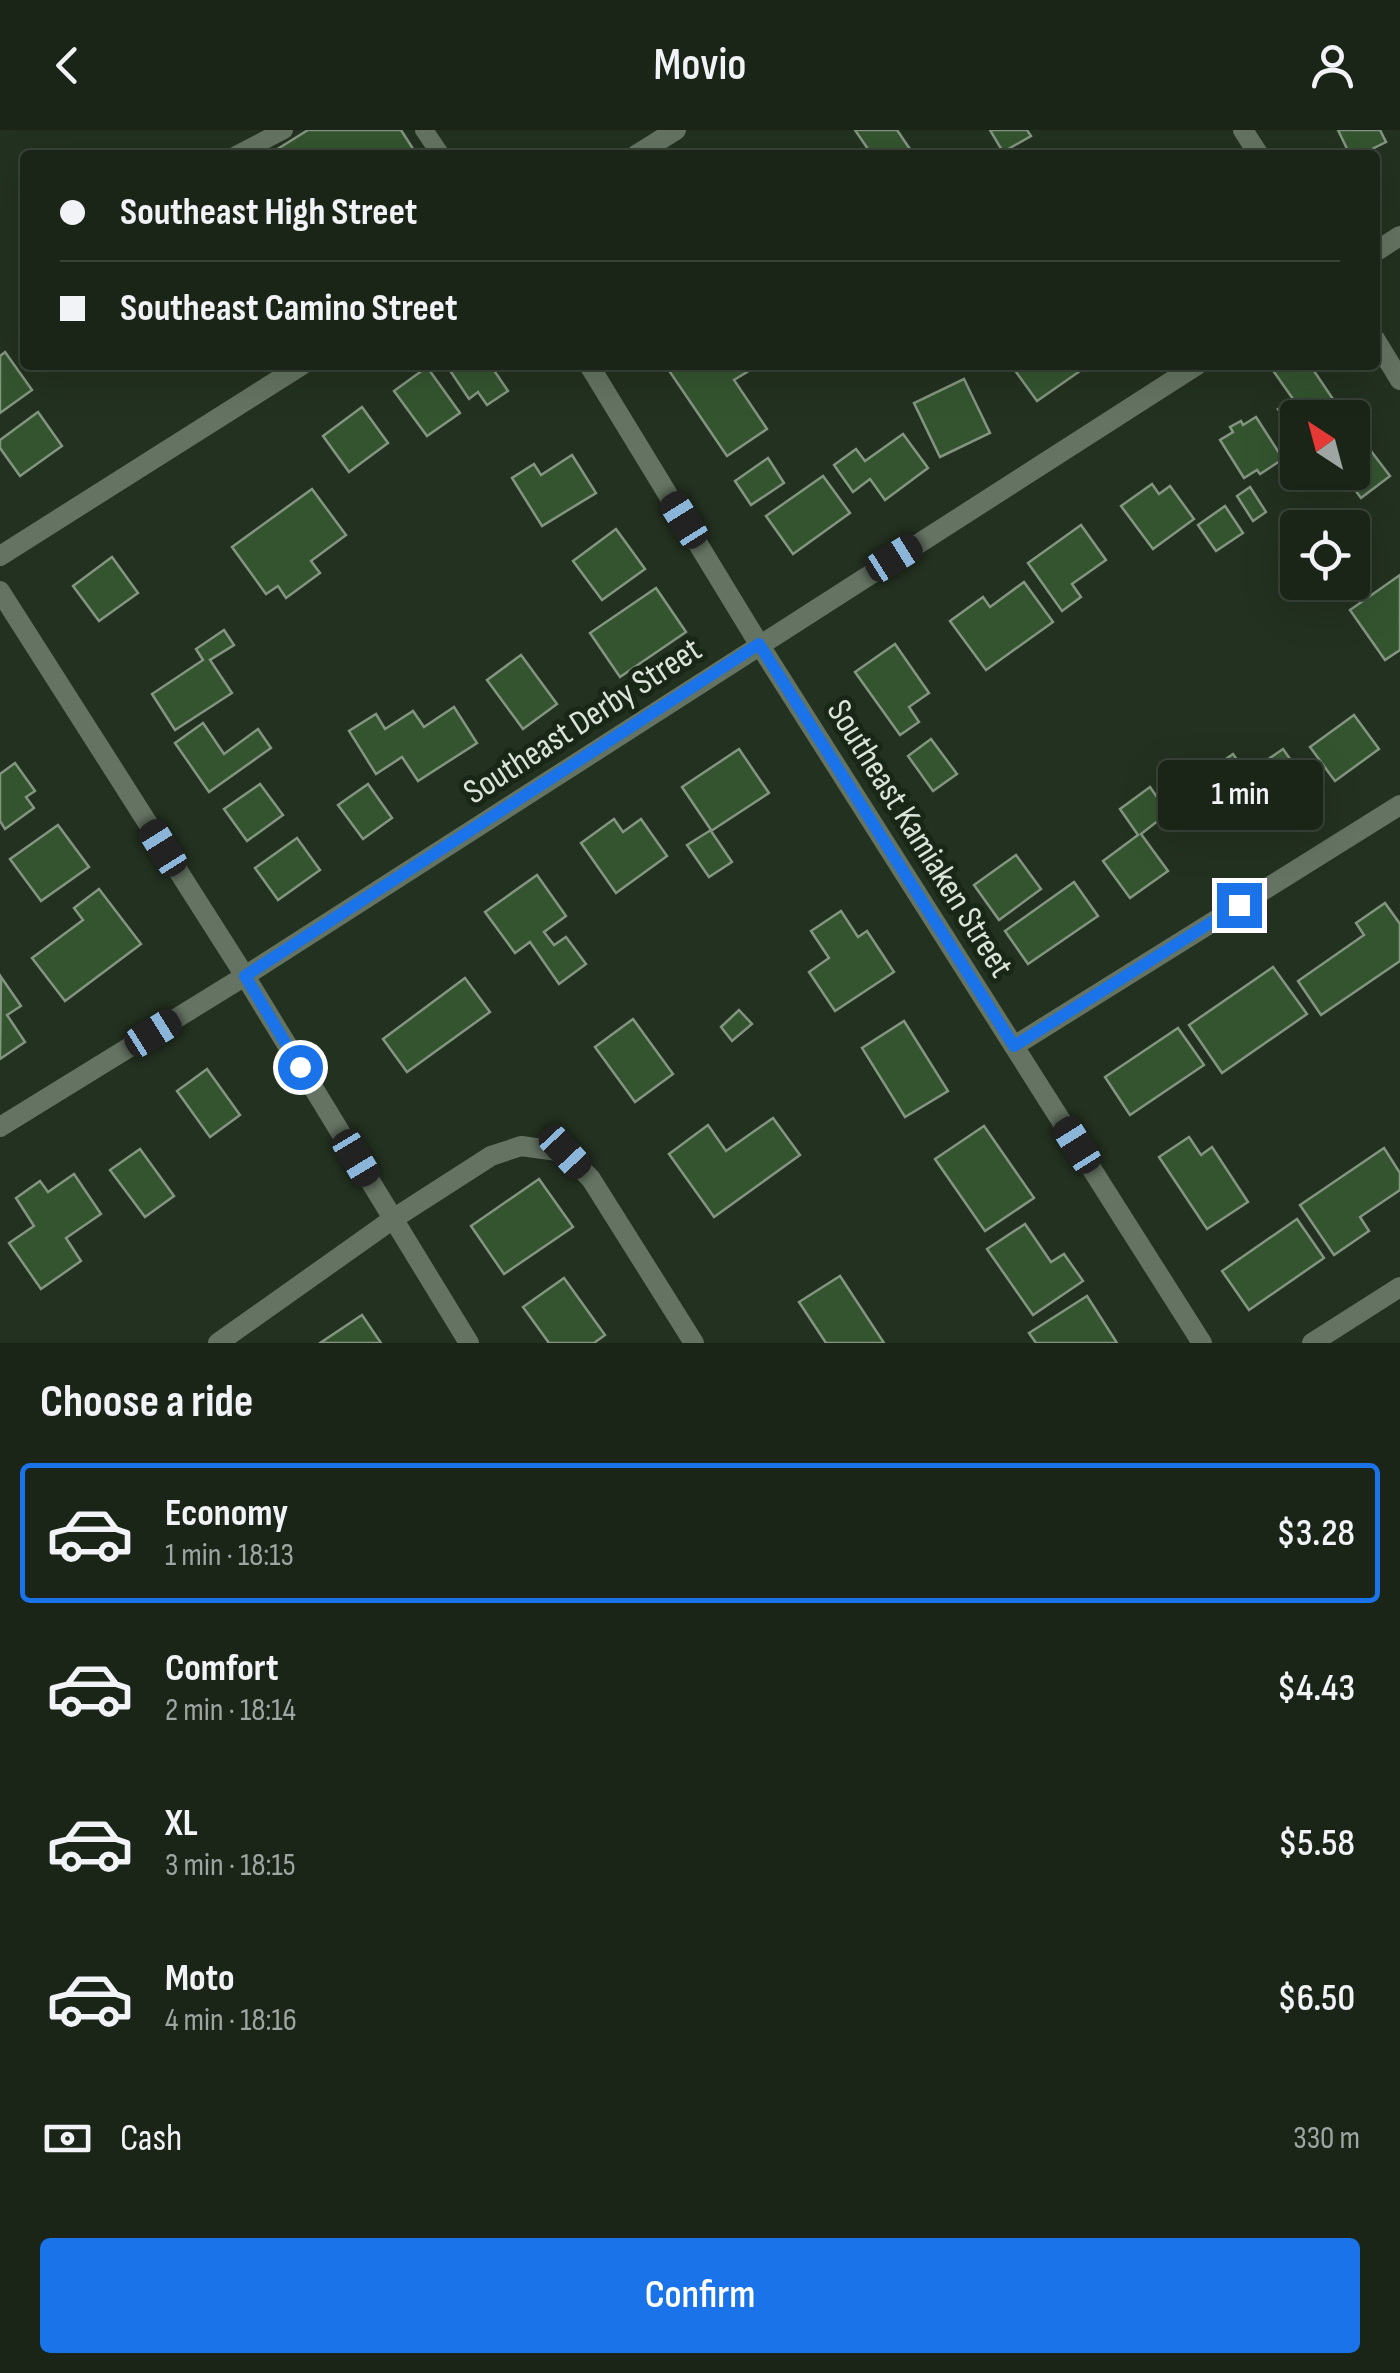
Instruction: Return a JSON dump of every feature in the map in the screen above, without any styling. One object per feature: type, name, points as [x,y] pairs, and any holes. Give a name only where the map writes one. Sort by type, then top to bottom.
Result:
[{"type":"street","points":[[644,150],[676,130]]},
{"type":"street","points":[[1380,347],[1400,380]]},
{"type":"street","points":[[0,556],[294,370]]},
{"type":"street","name":"Southeast Kamiaken Street","points":[[592,370],[759,644],[1202,1343]]},
{"type":"street","name":"Southeast Derby Street","points":[[0,1127],[245,976],[1190,370]]},
{"type":"street","points":[[0,591],[245,976],[469,1343]]},
{"type":"street","points":[[1014,1046],[1400,804]]},
{"type":"street","points":[[218,1343],[393,1218],[490,1156],[521,1146],[565,1152],[591,1179],[694,1343]]},
{"type":"street","points":[[1312,1343],[1400,1287]]},
{"type":"lane","points":[[246,150],[284,130]]},
{"type":"building","points":[[308,130],[401,130],[414,150],[276,150]]},
{"type":"building","points":[[855,130],[897,130],[911,150],[869,150]]},
{"type":"building","points":[[990,130],[1027,130],[1031,136],[1006,150],[1002,150]]},
{"type":"building","points":[[1338,130],[1380,130],[1386,142],[1370,150],[1348,150]]},
{"type":"building","points":[[5,352],[32,390],[0,413],[0,356]]},
{"type":"building","points":[[423,370],[429,370],[460,413],[427,436],[394,391]]},
{"type":"building","points":[[450,370],[494,370],[508,391],[487,405],[478,392],[469,399]]},
{"type":"building","points":[[746,370],[734,380],[767,429],[727,456],[670,372]]},
{"type":"building","points":[[1015,370],[1079,370],[1080,371],[1037,401]]},
{"type":"building","points":[[1273,370],[1313,370],[1334,400],[1292,400]]},
{"type":"building","points":[[964,379],[990,433],[940,457],[914,403]]},
{"type":"building","points":[[362,407],[388,443],[349,472],[323,436]]},
{"type":"building","points":[[38,412],[62,446],[20,476],[0,448],[0,440]]},
{"type":"building","points":[[1256,417],[1280,454],[1280,461],[1260,474],[1257,470],[1244,478],[1220,440],[1233,432],[1230,427],[1241,421],[1243,425]]},
{"type":"building","points":[[903,434],[928,468],[885,500],[870,479],[853,492],[834,465],[856,449],[865,461]]},
{"type":"building","points":[[1370,452],[1390,476],[1361,498],[1355,490],[1370,490]]},
{"type":"building","points":[[572,455],[596,493],[542,526],[512,478],[534,464],[541,475]]},
{"type":"building","points":[[768,458],[784,483],[751,505],[735,481]]},
{"type":"building","points":[[823,476],[850,513],[793,554],[766,516]]},
{"type":"building","points":[[1152,484],[1159,494],[1170,486],[1194,519],[1153,549],[1121,506]]},
{"type":"building","points":[[1250,487],[1266,512],[1253,521],[1237,496]]},
{"type":"building","points":[[312,489],[346,535],[311,561],[320,573],[286,598],[278,586],[266,594],[232,547]]},
{"type":"building","points":[[1225,506],[1243,533],[1216,551],[1198,525]]},
{"type":"building","points":[[1081,525],[1106,560],[1072,584],[1081,597],[1062,611],[1028,563]]},
{"type":"building","points":[[616,529],[645,569],[602,600],[573,561]]},
{"type":"building","points":[[112,557],[138,593],[99,621],[73,586]]},
{"type":"building","points":[[1400,575],[1400,650],[1385,660],[1350,610],[1370,600],[1370,596]]},
{"type":"building","points":[[1024,582],[1053,622],[986,670],[950,621],[983,597],[990,607]]},
{"type":"building","points":[[656,588],[686,632],[620,677],[590,633]]},
{"type":"building","points":[[224,630],[234,645],[210,660],[232,693],[175,730],[152,694],[203,660],[196,649]]},
{"type":"building","points":[[895,644],[929,693],[909,707],[919,722],[900,735],[855,672]]},
{"type":"building","points":[[521,655],[557,704],[523,729],[487,680]]},
{"type":"building","points":[[454,707],[477,743],[418,781],[402,757],[376,774],[349,731],[376,714],[385,729],[413,711],[424,727]]},
{"type":"building","points":[[1354,715],[1379,749],[1335,781],[1310,747]]},
{"type":"building","points":[[203,723],[224,754],[258,729],[271,748],[209,792],[175,743]]},
{"type":"building","points":[[931,739],[957,774],[933,791],[908,756]]},
{"type":"building","points":[[739,749],[769,793],[711,831],[732,862],[709,877],[687,845],[711,830],[682,787]]},
{"type":"building","points":[[1283,749],[1307,783],[1241,830],[1202,776],[1233,754],[1247,774]]},
{"type":"building","points":[[15,763],[35,791],[26,797],[34,808],[5,829],[0,821],[0,774]]},
{"type":"building","points":[[260,784],[283,815],[247,841],[224,809]]},
{"type":"building","points":[[368,784],[392,818],[363,839],[338,805]]},
{"type":"building","points":[[1150,787],[1168,813],[1141,834],[1168,871],[1130,898],[1103,861],[1138,835],[1120,809]]},
{"type":"building","points":[[614,819],[623,832],[641,819],[667,856],[616,893],[581,843]]},
{"type":"building","points":[[58,825],[89,867],[41,901],[10,859]]},
{"type":"building","points":[[297,838],[320,870],[278,900],[255,868]]},
{"type":"building","points":[[1016,855],[1041,889],[999,920],[974,885]]},
{"type":"building","points":[[537,875],[566,916],[544,932],[554,945],[566,937],[586,964],[559,984],[530,942],[515,953],[485,912]]},
{"type":"building","points":[[1074,882],[1098,916],[1028,964],[1005,931]]},
{"type":"building","points":[[99,889],[141,944],[65,1001],[32,958],[83,920],[74,908]]},
{"type":"building","points":[[1385,903],[1400,924],[1400,961],[1321,1015],[1298,981],[1364,935],[1356,923]]},
{"type":"building","points":[[841,911],[858,937],[867,931],[894,972],[835,1011],[809,972],[829,958],[811,931]]},
{"type":"building","points":[[1273,967],[1307,1014],[1222,1073],[1189,1025]]},
{"type":"building","points":[[1,977],[21,1006],[7,1015],[25,1042],[0,1059]]},
{"type":"building","points":[[465,978],[490,1012],[407,1072],[383,1039]]},
{"type":"building","points":[[739,1010],[752,1024],[732,1041],[721,1027]]},
{"type":"building","points":[[633,1019],[673,1074],[635,1102],[595,1047]]},
{"type":"building","points":[[904,1021],[948,1091],[905,1117],[862,1048]]},
{"type":"building","points":[[1178,1028],[1204,1065],[1130,1115],[1105,1077]]},
{"type":"building","points":[[207,1069],[240,1115],[210,1137],[177,1091]]},
{"type":"building","points":[[773,1118],[800,1155],[714,1217],[669,1154],[708,1125],[726,1151]]},
{"type":"building","points":[[984,1126],[1034,1198],[985,1231],[935,1159]]},
{"type":"building","points":[[1189,1137],[1201,1155],[1212,1147],[1248,1202],[1207,1229],[1159,1157]]},
{"type":"building","points":[[1384,1148],[1400,1173],[1400,1190],[1360,1217],[1369,1231],[1334,1255],[1300,1205]]},
{"type":"building","points":[[140,1149],[174,1196],[145,1217],[110,1170]]},
{"type":"building","points":[[74,1174],[101,1214],[66,1238],[81,1261],[41,1289],[9,1243],[34,1226],[16,1198],[40,1181],[48,1192]]},
{"type":"building","points":[[539,1179],[573,1227],[504,1274],[471,1226]]},
{"type":"building","points":[[1297,1219],[1324,1258],[1249,1310],[1222,1271]]},
{"type":"building","points":[[1025,1224],[1051,1262],[1064,1254],[1083,1281],[1033,1315],[987,1249]]},
{"type":"building","points":[[840,1276],[884,1343],[826,1343],[799,1302]]},
{"type":"building","points":[[564,1278],[605,1335],[594,1343],[549,1343],[523,1307]]},
{"type":"building","points":[[1087,1296],[1117,1343],[1036,1343],[1029,1333]]},
{"type":"building","points":[[362,1315],[381,1343],[320,1343]]},
{"type":"route","points":[[300,1067],[245,976],[759,644],[1014,1046],[1239,905]]}]
